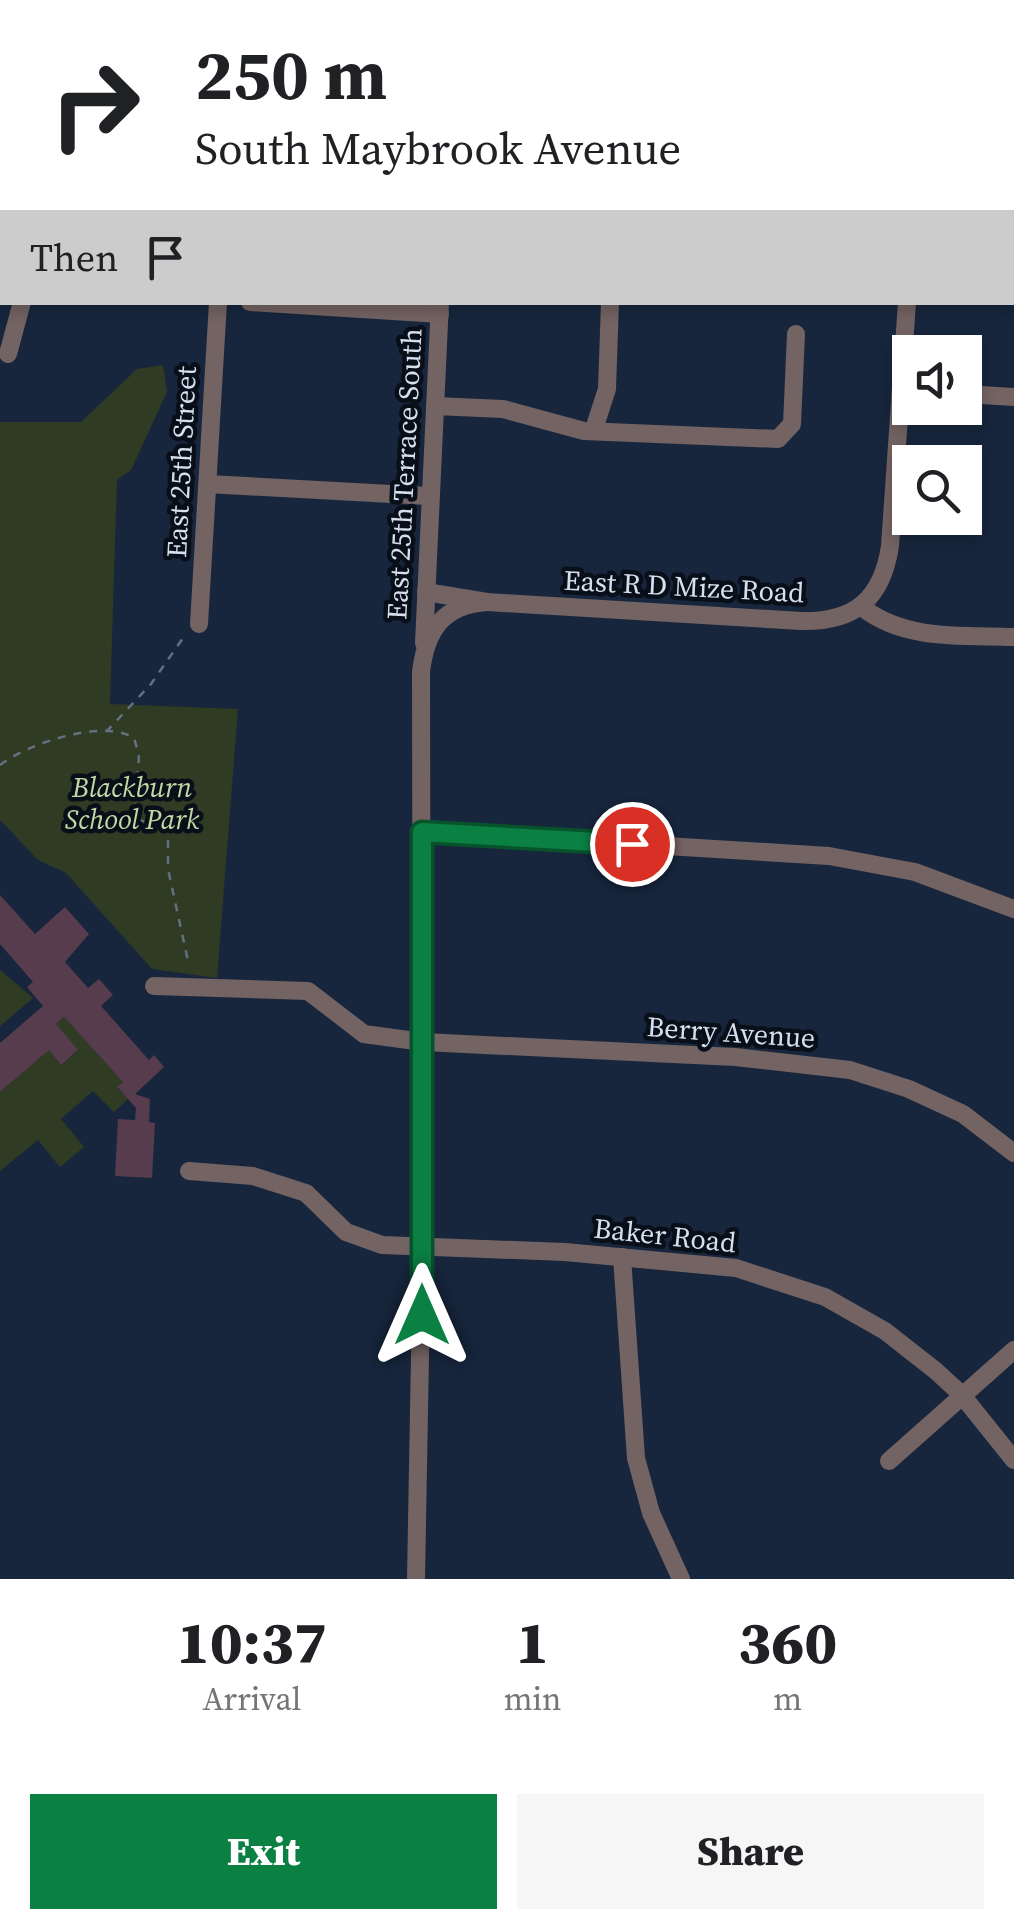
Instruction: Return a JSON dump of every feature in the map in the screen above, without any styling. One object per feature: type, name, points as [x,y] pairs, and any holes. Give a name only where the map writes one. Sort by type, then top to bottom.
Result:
[{"type":"street","points":[[8,354],[21,305]]},
{"type":"street","name":"East 25th Street","points":[[198,624],[218,305]]},
{"type":"street","points":[[345,305],[440,308]]},
{"type":"street","points":[[594,428],[607,389],[610,305]]},
{"type":"street","points":[[906,305],[906,335]]},
{"type":"street","name":"East 25th Terrace South","points":[[424,649],[428,496],[440,308]]},
{"type":"street","points":[[435,406],[503,409],[572,428],[778,439],[792,424],[796,334]]},
{"type":"street","points":[[982,395],[1014,397]]},
{"type":"street","points":[[901,425],[887,566],[864,608],[881,622],[916,633],[1014,638]]},
{"type":"street","points":[[208,484],[428,496]]},
{"type":"street","name":"East R D Mize Road","points":[[426,592],[487,602],[801,621],[838,619],[864,608]]},
{"type":"street","name":"East R D Mize Road","points":[[424,649],[432,630],[455,607],[487,602]]},
{"type":"street","points":[[416,1579],[422,1246],[424,649]]},
{"type":"street","points":[[422,832],[829,856],[916,872],[1014,909]]},
{"type":"street","name":"Berry Avenue","points":[[154,986],[308,991],[364,1034],[422,1042],[735,1057],[850,1070],[909,1089],[963,1114],[1014,1153]]},
{"type":"street","name":"Baker Road","points":[[190,1172],[271,1181],[306,1193],[346,1232],[382,1245],[622,1257],[736,1268],[825,1296],[886,1331],[961,1394],[1014,1460]]},
{"type":"street","points":[[622,1257],[636,1458],[651,1513],[681,1579]]},
{"type":"street","points":[[888,1461],[1014,1350]]},
{"type":"path","points":[[105,734],[151,684],[183,638]]},
{"type":"path","points":[[0,765],[16,752],[78,732],[129,734],[138,745],[138,819],[168,824]]},
{"type":"path","points":[[174,818],[168,824],[168,869],[188,961]]},
{"type":"green space","name":"Blackburn School Park","points":[[163,365],[167,392],[131,470],[117,480],[110,704],[238,709],[217,978],[152,969],[66,873],[38,860],[0,820],[0,422],[81,422],[137,369]]},
{"type":"green space","points":[[0,970],[33,998],[0,1026]]},
{"type":"green space","points":[[64,1017],[123,1082],[117,1088],[128,1099],[114,1112],[93,1091],[61,1119],[84,1147],[60,1167],[38,1140],[0,1171],[0,1092],[49,1050],[61,1065],[78,1051],[56,1024]]},
{"type":"building","points":[[0,895],[35,934],[65,907],[89,934],[65,962],[88,988],[99,979],[113,995],[101,1006],[149,1060],[154,1055],[164,1067],[135,1094],[150,1099],[149,1122],[155,1123],[152,1178],[115,1176],[118,1119],[135,1120],[136,1108],[117,1087],[123,1082],[64,1017],[56,1024],[78,1050],[61,1065],[49,1050],[0,1092],[0,1043],[43,1006],[27,987],[33,982],[0,944]]},
{"type":"route","points":[[422,1315],[422,832],[632,844]]}]
